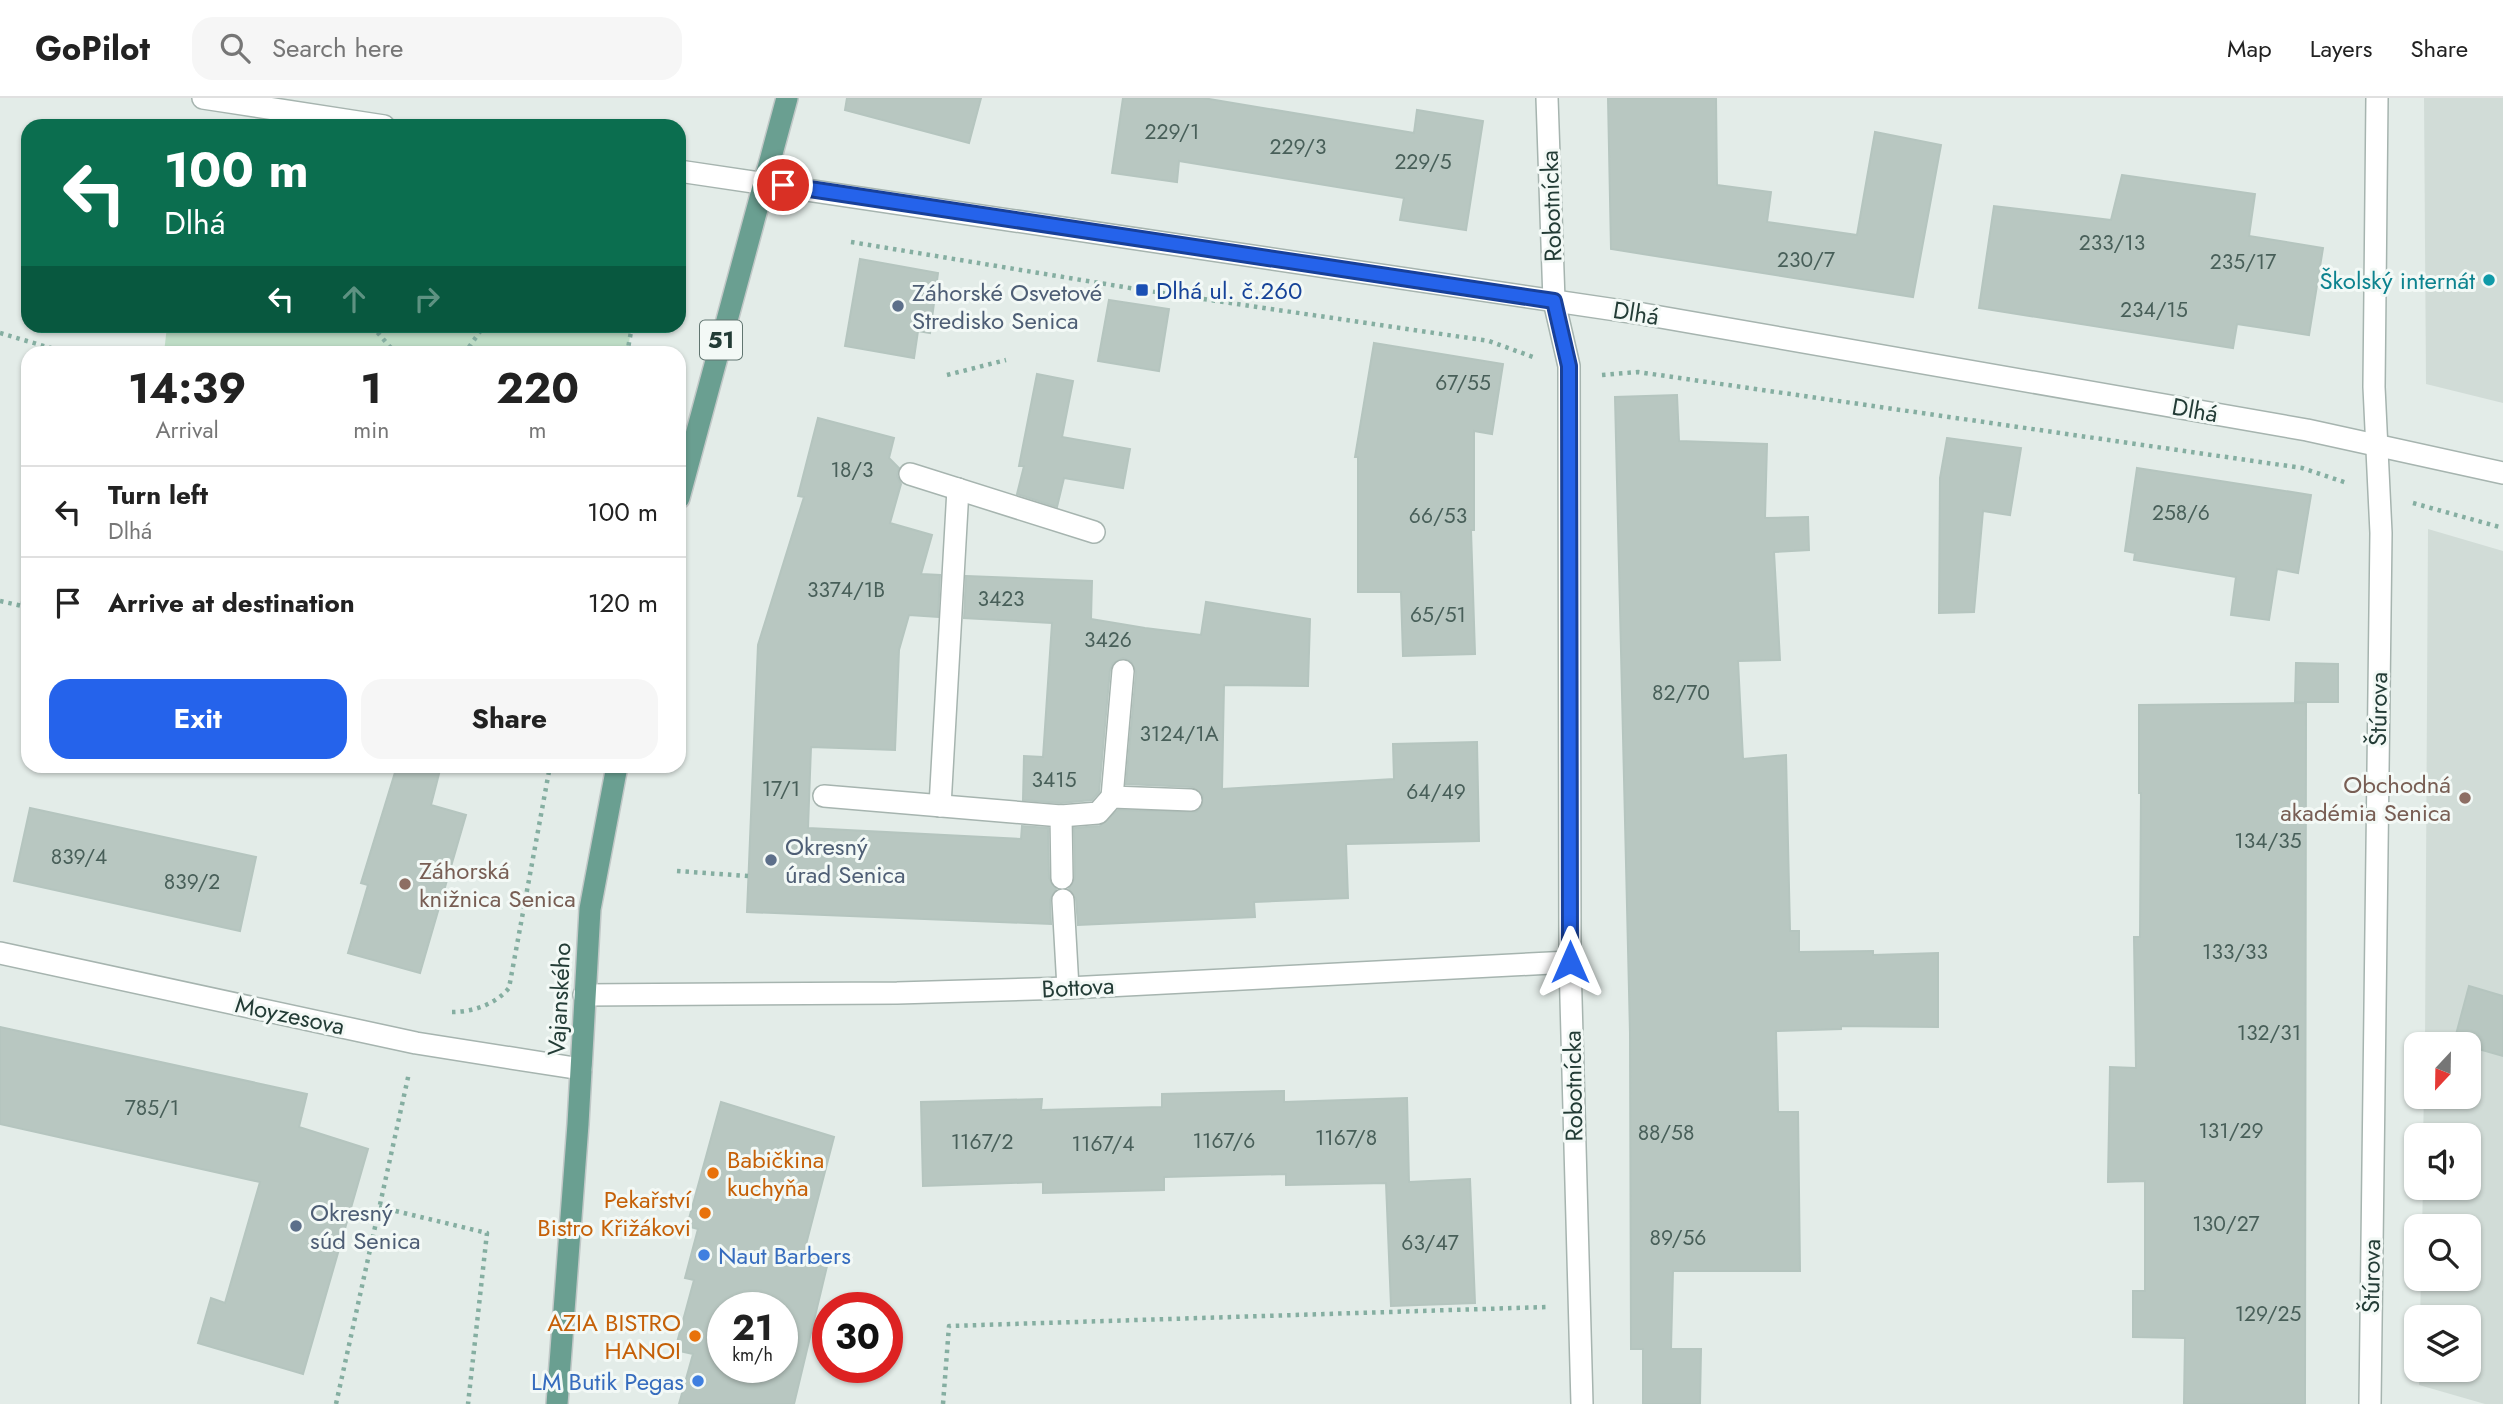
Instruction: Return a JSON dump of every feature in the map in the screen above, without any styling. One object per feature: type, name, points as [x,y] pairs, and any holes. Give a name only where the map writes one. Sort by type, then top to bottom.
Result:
[{"type":"main road","name":"51","points":[[686,472],[787,98]]},
{"type":"main road","name":"Vajanského","points":[[557,1404],[590,909],[616,773]]},
{"type":"street","points":[[203,98],[339,119]]},
{"type":"street","name":"Robotnícka","points":[[1547,98],[1554,301],[1569,366],[1570,962],[1582,1404]]},
{"type":"street","name":"Štúrova","points":[[2370,1401],[2381,533],[2375,443],[2377,98]]},
{"type":"street","name":"Dlhá","points":[[686,172],[1554,301],[2375,443],[2503,473]]},
{"type":"street","points":[[910,474],[1094,532]]},
{"type":"street","points":[[940,806],[958,489]]},
{"type":"street","points":[[824,796],[1061,816],[1098,813],[1112,797],[1124,671]]},
{"type":"street","points":[[1112,797],[1191,800]]},
{"type":"street","points":[[1061,816],[1062,877]]},
{"type":"street","points":[[1063,900],[1068,988]]},
{"type":"street","name":"Moyzesova","points":[[0,953],[416,1042],[581,1069]]},
{"type":"street","name":"Bottova","points":[[584,995],[897,993],[1068,988],[1570,962]]},
{"type":"street","points":[[2370,1401],[2390,1404]]},
{"type":"path","points":[[0,333],[44,346]]},
{"type":"path","points":[[947,375],[1006,360]]},
{"type":"path","points":[[2413,503],[2503,528]]},
{"type":"path","points":[[0,601],[21,606]]},
{"type":"path","points":[[446,1012],[479,1007],[500,998],[509,988],[549,773]]},
{"type":"path","points":[[677,871],[748,876]]},
{"type":"path","points":[[336,1404],[408,1076]]},
{"type":"path","points":[[379,1207],[487,1233],[468,1404]]},
{"type":"path","points":[[943,1404],[949,1325],[1579,1306]]},
{"type":"shaded area","points":[[2424,98],[2503,98],[2503,403],[2426,384]]},
{"type":"shaded area","name":"Obchodná akadémia Senica","points":[[2428,529],[2503,551],[2503,1404],[2485,1404],[2419,1385],[2419,1382],[2481,1382],[2481,1305],[2420,1305],[2421,1291],[2481,1291],[2481,1214],[2422,1214],[2423,1200],[2481,1200],[2481,1123],[2423,1123],[2424,1110],[2482,1110],[2482,1032],[2425,1032]]},
{"type":"green space","points":[[166,333],[631,333],[628,346],[165,346]]},
{"type":"building","points":[[847,98],[981,98],[969,143],[845,110]]},
{"type":"building","points":[[1123,98],[1203,98],[1414,133],[1417,110],[1483,121],[1466,230],[1400,220],[1404,198],[1179,161],[1177,182],[1112,173]]},
{"type":"building","points":[[1608,98],[1716,98],[1717,185],[1771,192],[1767,222],[1857,235],[1875,132],[1941,145],[1913,297],[1611,249]]},
{"type":"building","points":[[2122,175],[2255,194],[2249,236],[2323,248],[2309,335],[2237,324],[2233,348],[1979,308],[1994,206],[2111,220]]},
{"type":"building","name":"Záhorské Osvetové Stredisko Senica","points":[[860,259],[938,273],[930,333],[918,331],[914,358],[845,346]]},
{"type":"building","points":[[1109,300],[1169,309],[1159,371],[1098,361]]},
{"type":"building","points":[[1374,343],[1503,364],[1492,434],[1474,431],[1474,530],[1471,530],[1475,654],[1403,656],[1401,592],[1358,592],[1358,457],[1355,457]]},
{"type":"building","points":[[1037,374],[1073,381],[1062,437],[1130,449],[1123,488],[1064,478],[1057,507],[1017,494],[1024,466],[1019,466]]},
{"type":"building","points":[[1677,395],[1679,441],[1767,444],[1765,518],[1808,517],[1809,550],[1774,552],[1780,660],[1738,661],[1743,759],[1786,755],[1790,931],[1799,931],[1799,952],[1873,951],[1873,955],[1938,953],[1938,1027],[1841,1026],[1841,1029],[1776,1031],[1778,1112],[1798,1112],[1800,1271],[1673,1271],[1671,1349],[1701,1349],[1700,1404],[1643,1404],[1643,1349],[1631,1349],[1630,1033],[1615,397]]},
{"type":"building","points":[[818,418],[894,438],[889,458],[899,468],[897,476],[901,484],[890,523],[932,535],[921,574],[940,575],[938,617],[909,615],[899,650],[895,750],[811,747],[808,828],[1021,839],[1022,826],[1048,828],[1049,878],[1056,889],[1050,900],[1051,924],[747,912],[758,645],[804,497],[798,496]]},
{"type":"building","points":[[1947,438],[2021,448],[2010,515],[1983,511],[1974,612],[1939,613],[1940,478]]},
{"type":"building","points":[[2137,468],[2311,495],[2298,573],[2277,569],[2269,620],[2231,615],[2236,577],[2134,560],[2135,553],[2125,551]]},
{"type":"building","points":[[966,576],[1092,581],[1091,619],[1201,635],[1206,602],[1310,619],[1308,686],[1224,685],[1222,789],[1394,779],[1393,744],[1477,742],[1479,841],[1346,844],[1348,898],[1254,902],[1255,917],[1078,925],[1076,899],[1069,889],[1075,878],[1074,828],[1100,826],[1118,810],[1196,812],[1202,806],[1203,795],[1192,787],[1126,784],[1136,672],[1131,661],[1123,658],[1113,663],[1110,670],[1099,792],[1092,800],[1061,803],[1023,800],[1024,756],[1043,757],[1052,623],[964,618]]},
{"type":"building","points":[[2296,663],[2338,664],[2338,702],[2295,702]]},
{"type":"building","points":[[2306,703],[2305,1404],[2184,1404],[2185,1338],[2133,1337],[2133,1291],[2145,1291],[2145,1181],[2108,1182],[2110,1067],[2136,1068],[2134,937],[2140,937],[2139,705]]},
{"type":"building","name":"Záhorská knižnica Senica","points":[[395,773],[439,773],[431,805],[466,815],[420,973],[348,953],[368,885],[361,883]]},
{"type":"building","points":[[30,808],[256,857],[240,931],[14,881]]},
{"type":"building","points":[[2469,986],[2503,996],[2503,1056],[2482,1050],[2482,1032],[2457,1032]]},
{"type":"building","points":[[0,1027],[307,1094],[299,1127],[368,1149],[303,1374],[198,1343],[211,1298],[225,1303],[260,1182],[0,1124]]},
{"type":"building","points":[[1284,1091],[1284,1102],[1407,1098],[1409,1182],[1470,1179],[1475,1303],[1391,1306],[1386,1183],[1286,1185],[1286,1174],[1164,1177],[1164,1190],[1043,1193],[1043,1182],[923,1186],[921,1102],[1042,1099],[1041,1110],[1162,1107],[1162,1094]]},
{"type":"building","points":[[721,1102],[834,1137],[803,1256],[828,1262],[821,1292],[812,1292],[812,1329],[794,1404],[679,1404],[693,1354],[675,1350],[694,1280],[685,1278],[698,1229],[687,1226]]},
{"type":"place","name":"Školský internát","points":[[2489,280]]},
{"type":"place","name":"Dlhá ul. č.260","points":[[1142,290]]},
{"type":"place","name":"Záhorské Osvetové Stredisko Senica","points":[[898,306]]},
{"type":"place","name":"Obchodná akadémia Senica","points":[[2465,798]]},
{"type":"place","name":"Okresný úrad Senica","points":[[771,860]]},
{"type":"place","name":"Záhorská knižnica Senica","points":[[405,884]]},
{"type":"place","name":"Babičkina kuchyňa","points":[[713,1173]]},
{"type":"place","name":"Pekařství Bistro Křižákovi","points":[[705,1213]]},
{"type":"place","name":"Okresný súd Senica","points":[[296,1226]]},
{"type":"place","name":"Naut Barbers","points":[[704,1255]]},
{"type":"place","name":"AZIA BISTRO HANOI","points":[[695,1336]]},
{"type":"place","name":"LM Butik Pegas","points":[[698,1381]]},
{"type":"route","points":[[783,185],[1554,301],[1569,366],[1570,962]]}]
